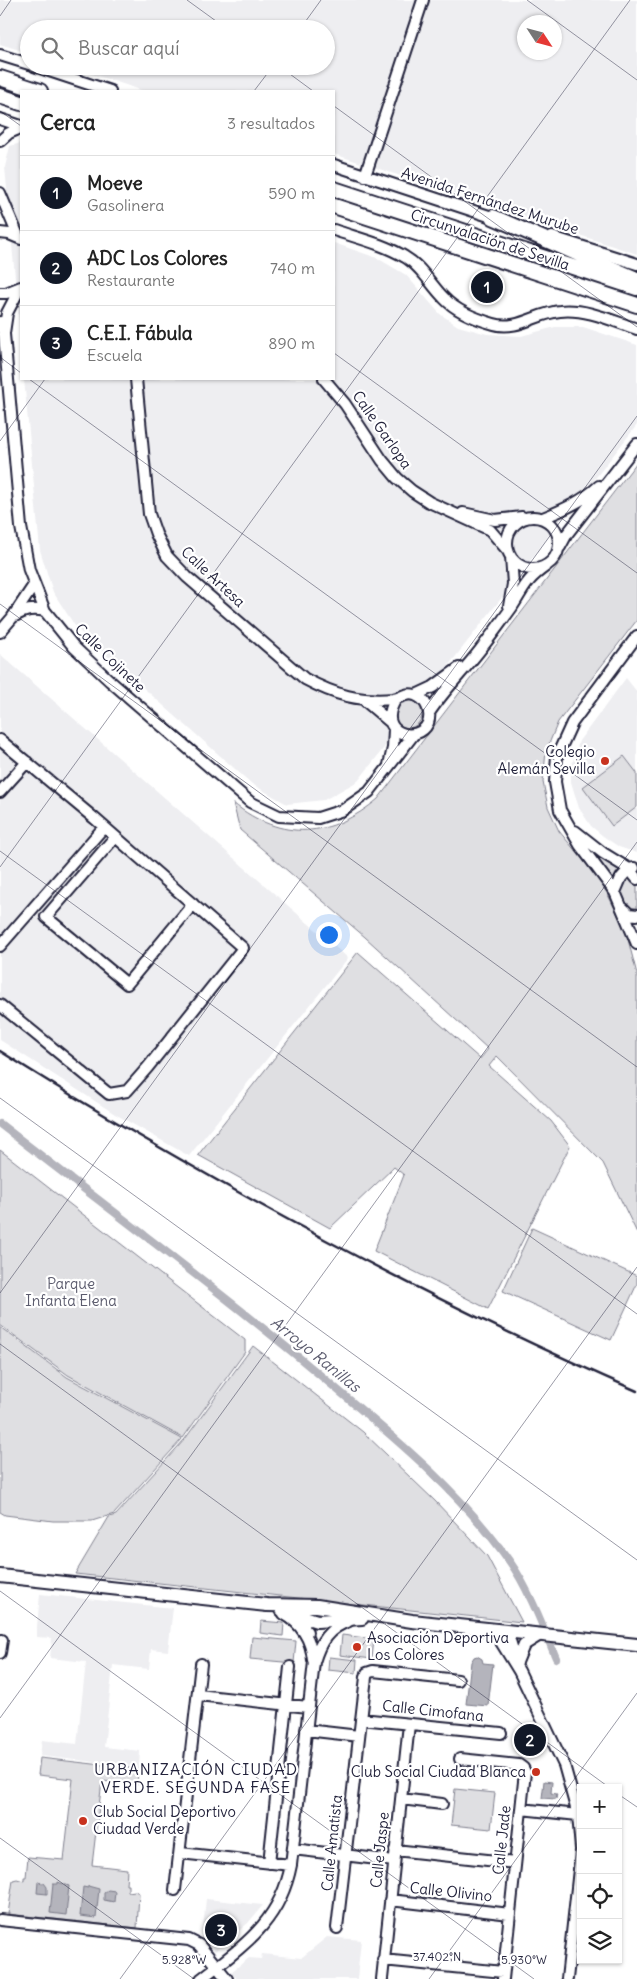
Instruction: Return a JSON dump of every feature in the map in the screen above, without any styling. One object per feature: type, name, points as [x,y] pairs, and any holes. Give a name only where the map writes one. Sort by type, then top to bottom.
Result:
[{"type":"highway","points":[[0,76],[37,90]]},
{"type":"highway","points":[[0,96],[20,103]]},
{"type":"highway","name":"Circunvalación de Sevilla","points":[[335,189],[637,288]]},
{"type":"highway","name":"Circunvalación de Sevilla","points":[[335,206],[637,305]]},
{"type":"highway","points":[[493,218],[637,280]]},
{"type":"main road","points":[[0,1576],[267,1605],[317,1606],[377,1616],[637,1645]]},
{"type":"main road","points":[[267,1605],[304,1626],[317,1621],[377,1616]]},
{"type":"street","points":[[365,176],[422,0]]},
{"type":"street","points":[[0,55],[20,61]]},
{"type":"street","points":[[61,75],[107,90]]},
{"type":"street","points":[[0,119],[20,127]]},
{"type":"street","points":[[0,141],[9,133],[20,128]]},
{"type":"street","name":"Avenida Fernández Murube","points":[[335,165],[637,264]]},
{"type":"street","points":[[0,193],[20,239]]},
{"type":"street","points":[[335,230],[387,248],[406,257],[422,272],[444,298],[459,310],[496,325],[515,325],[560,311],[585,312],[637,329]]},
{"type":"street","points":[[0,233],[9,234],[20,239]]},
{"type":"street","points":[[0,293],[6,293],[20,287]]},
{"type":"street","name":"Calle Cojinete","points":[[4,334],[8,313],[20,287]]},
{"type":"street","name":"Calle Cojinete","points":[[0,322],[4,334],[21,527],[29,570],[45,611],[74,647],[117,688],[250,802],[279,816],[318,818],[343,810],[369,792],[414,734]]},
{"type":"street","name":"Calle Artesa","points":[[136,380],[149,514],[167,556],[187,577],[306,679],[324,689],[364,700],[396,699]]},
{"type":"street","name":"Calle Garlopa","points":[[325,380],[345,404],[382,460],[397,478],[412,492],[490,530],[510,554]]},
{"type":"street","points":[[479,651],[433,687],[416,695],[405,694],[396,699],[389,710],[392,726],[404,734],[414,734],[422,731],[428,723],[430,713],[441,695],[479,651],[505,616],[522,587],[533,575],[554,560],[567,534],[637,444]]},
{"type":"street","points":[[505,616],[513,584],[507,537],[515,523],[526,517],[543,518],[563,510],[591,494],[620,466]]},
{"type":"street","name":"Calle Garlopa","points":[[444,509],[495,520],[526,517]]},
{"type":"street","points":[[543,518],[557,530],[560,547]]},
{"type":"street","points":[[510,554],[522,566],[534,569],[546,566]]},
{"type":"street","points":[[0,632],[12,618],[34,585]]},
{"type":"street","points":[[12,618],[25,610],[38,609],[45,611]]},
{"type":"street","points":[[637,636],[572,723],[557,756],[555,782],[560,810],[580,845],[614,892],[637,944]]},
{"type":"street","points":[[416,695],[427,705],[430,713]]},
{"type":"street","name":"Calle Artesa","points":[[364,700],[392,726]]},
{"type":"street","name":"Calle Cojinete","points":[[388,768],[393,748],[392,726]]},
{"type":"street","points":[[0,740],[116,837],[243,948],[127,1091],[108,1094],[0,1005]]},
{"type":"street","points":[[0,792],[26,762]]},
{"type":"street","points":[[567,823],[591,844],[633,868],[637,879]]},
{"type":"street","points":[[0,946],[104,827]]},
{"type":"street","points":[[116,837],[46,917],[127,984],[193,904]]},
{"type":"street","points":[[614,892],[621,878],[633,868]]},
{"type":"street","points":[[622,907],[629,914],[637,915]]},
{"type":"street","points":[[201,1979],[258,1932],[277,1907],[288,1881],[314,1662],[331,1621],[328,1614],[317,1606],[304,1626]]},
{"type":"street","points":[[304,1626],[316,1638],[353,1619]]},
{"type":"street","points":[[304,1626],[312,1649],[314,1662]]},
{"type":"street","points":[[493,1629],[502,1646],[518,1666]]},
{"type":"street","points":[[502,1646],[507,1631]]},
{"type":"street","points":[[507,1631],[518,1666],[564,1765],[577,1811]]},
{"type":"street","points":[[518,1666],[524,1646],[540,1635]]},
{"type":"street","points":[[0,1653],[2,1640]]},
{"type":"street","points":[[176,1890],[201,1664]]},
{"type":"street","points":[[269,1863],[290,1667]]},
{"type":"street","name":"Calle Amatista","points":[[338,1928],[367,1673],[372,1671],[458,1680]]},
{"type":"street","points":[[198,1695],[308,1707]]},
{"type":"street","name":"Calle Cimofana","points":[[361,1719],[501,1733]]},
{"type":"street","name":"Calle Jaspe","points":[[382,1979],[409,1724]]},
{"type":"street","points":[[306,1730],[359,1736]]},
{"type":"street","name":"Calle Jade","points":[[460,1759],[519,1765],[525,1772],[503,1975]]},
{"type":"street","points":[[401,1800],[442,1804]]},
{"type":"street","points":[[521,1809],[577,1815]]},
{"type":"street","points":[[293,1849],[346,1855],[445,1855],[515,1863]]},
{"type":"street","points":[[180,1853],[291,1866]]},
{"type":"street","points":[[567,1979],[578,1874]]},
{"type":"street","name":"Calle Olivino","points":[[390,1900],[510,1914]]},
{"type":"street","points":[[0,1920],[189,1940],[199,1945],[227,1979]]},
{"type":"street","points":[[383,1960],[462,1967],[503,1975]]},
{"type":"shaded area","points":[[0,0],[637,0],[637,254],[335,154],[335,90],[141,90],[95,75],[335,75],[335,20],[20,20],[20,50],[0,44]]},
{"type":"shaded area","points":[[20,143],[20,333],[5,167],[10,146]]},
{"type":"shaded area","points":[[335,243],[377,258],[406,275],[440,314],[458,326],[487,334],[521,336],[555,327],[583,327],[637,345],[637,425],[358,781],[324,800],[287,804],[252,784],[77,629],[53,592],[40,550],[24,380],[335,380]]},
{"type":"shaded area","points":[[0,654],[348,958],[189,1156],[115,1114],[0,1040]]},
{"type":"shaded area","name":"Colegio Alemán Sevilla","points":[[626,678],[637,692],[637,853],[619,847],[591,826],[579,808],[571,782],[571,768],[579,741]]},
{"type":"shaded area","points":[[40,1594],[173,1608],[168,1651],[151,1649],[149,1669],[113,1665],[104,1747],[140,1751],[139,1767],[40,1756],[42,1740],[77,1744],[86,1662],[50,1658],[52,1638],[36,1637]]},
{"type":"shaded area","points":[[477,1656],[482,1659],[483,1663],[493,1664],[488,1706],[466,1704],[471,1662]]},
{"type":"shaded area","points":[[544,1781],[552,1782],[551,1793],[557,1794],[556,1799],[542,1798]]},
{"type":"shaded area","points":[[38,1882],[44,1883],[47,1887],[47,1894],[37,1893]]},
{"type":"shaded area","points":[[58,1882],[69,1886],[66,1915],[50,1913],[53,1884],[58,1884]]},
{"type":"shaded area","points":[[88,1886],[99,1889],[96,1918],[80,1916],[83,1887],[88,1888]]},
{"type":"shaded area","points":[[108,1890],[115,1891],[114,1902],[104,1900],[104,1893]]},
{"type":"shaded area","points":[[206,1899],[263,1905],[248,1923],[215,1951],[202,1938]]},
{"type":"shaded area","points":[[327,1937],[361,1940],[357,1979],[237,1979],[231,1972],[249,1958],[261,1959],[262,1954],[301,1958]]},
{"type":"green space","points":[[637,462],[637,620],[558,722],[546,751],[543,782],[548,807],[559,831],[592,871],[606,891],[615,909],[626,932],[637,974],[637,1233],[603,1163],[497,1056],[489,1066],[551,1121],[570,1146],[488,1309],[374,1251],[404,1175],[394,1167],[330,1228],[198,1155],[358,952],[480,1059],[488,1049],[365,937],[240,830],[233,803],[251,816],[270,824],[288,829],[306,830],[324,828],[342,822],[378,799]]},
{"type":"green space","points":[[408,700],[418,704],[422,714],[418,724],[408,728],[398,724],[394,714],[398,704]]},
{"type":"green space","points":[[624,756],[637,773],[637,807],[612,826],[583,787]]},
{"type":"green space","points":[[589,850],[622,870],[614,881]]},
{"type":"green space","points":[[629,875],[637,886],[637,910],[627,904],[622,895],[623,885]]},
{"type":"green space","name":"Parque Infanta Elena","points":[[0,1150],[245,1340],[245,1352],[183,1438],[68,1375],[0,1325]]},
{"type":"green space","points":[[532,1228],[637,1276],[637,1284],[611,1340],[503,1291]]},
{"type":"green space","points":[[0,1327],[67,1377],[182,1439],[114,1514],[92,1521],[53,1521],[5,1515],[0,1512]]},
{"type":"green space","points":[[253,1346],[363,1432],[435,1501],[487,1556],[522,1622],[75,1574],[109,1517],[116,1515],[185,1439]]},
{"type":"green space","points":[[261,1621],[284,1623],[283,1636],[260,1633]]},
{"type":"green space","name":"Asociación Deportiva Los Colores","points":[[342,1635],[374,1639],[372,1659],[340,1655]]},
{"type":"green space","points":[[252,1637],[296,1641],[294,1663],[250,1659]]},
{"type":"green space","points":[[329,1657],[357,1660],[356,1673],[328,1670]]},
{"type":"green space","name":"Club Social Deportivo Ciudad Verde","points":[[40,1758],[138,1769],[137,1785],[102,1781],[92,1865],[127,1869],[126,1885],[128,1885],[128,1892],[135,1891],[139,1893],[137,1928],[8,1914],[13,1880],[24,1881],[28,1857],[64,1860],[73,1779],[38,1775]]},
{"type":"green space","points":[[455,1789],[495,1793],[491,1829],[451,1825]]},
{"type":"waterway","name":"Arroyo Ranillas","points":[[0,1124],[256,1322],[430,1471],[473,1515],[510,1562],[541,1621],[556,1658]]},
{"type":"railway","points":[[0,1051],[126,1128],[301,1227],[491,1324],[637,1391]]},
{"type":"place","name":"Moeve","points":[[487,287]]},
{"type":"place","name":"Colegio Alemán Sevilla","points":[[605,761]]},
{"type":"place","name":"Asociación Deportiva Los Colores","points":[[357,1647]]},
{"type":"place","name":"ADC Los Colores","points":[[530,1740]]},
{"type":"place","name":"Club Social Ciudad Blanca","points":[[536,1772]]},
{"type":"place","name":"Club Social Deportivo Ciudad Verde","points":[[83,1821]]},
{"type":"place","name":"C.E.I. Fábula","points":[[221,1930]]},
{"type":"district","name":"URBANIZACIÓN CIUDAD VERDE. SEGUNDA FASE","points":[[196,1778]]}]
